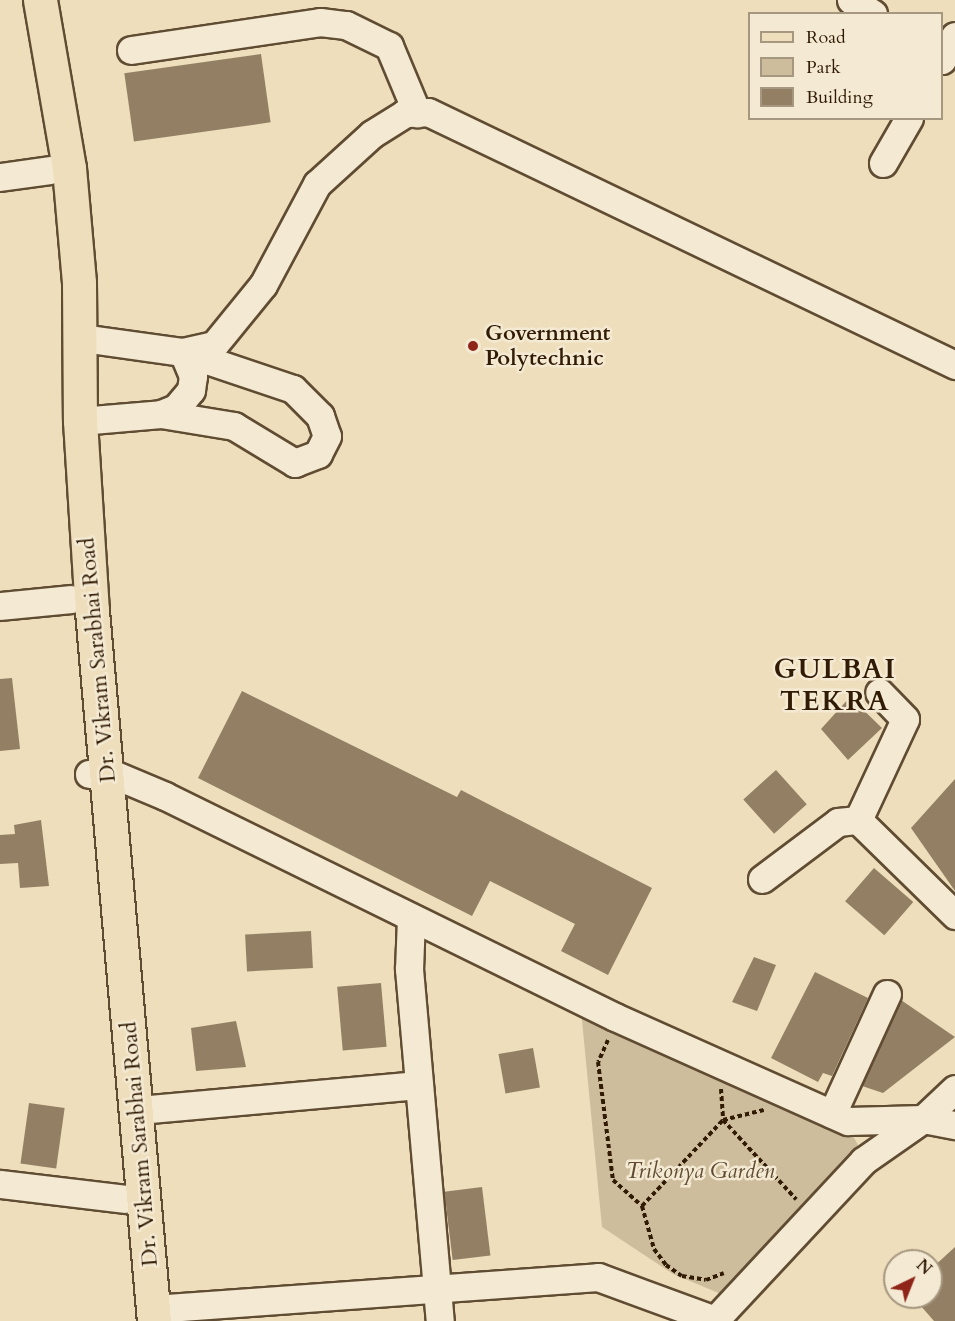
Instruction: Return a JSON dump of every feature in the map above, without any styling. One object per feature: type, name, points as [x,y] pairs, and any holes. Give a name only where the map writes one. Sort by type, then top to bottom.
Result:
[{"type":"main road","name":"Dr. Vikram Sarabhai Road","points":[[20,0],[50,170],[60,284],[72,599],[99,773],[138,1110],[147,1317]]},
{"type":"main road","name":"Dr. Vikram Sarabhai Road","points":[[40,0],[69,168],[82,338],[80,421],[125,1199],[147,1317]]},
{"type":"street","points":[[850,0],[870,12]]},
{"type":"street","points":[[131,50],[317,11],[389,46],[417,113]]},
{"type":"street","points":[[943,58],[955,36]]},
{"type":"street","points":[[183,352],[214,345],[263,285],[317,184],[372,134],[405,113],[417,113],[437,117],[955,365]]},
{"type":"street","points":[[883,163],[908,120]]},
{"type":"street","points":[[0,177],[50,170]]},
{"type":"street","points":[[80,421],[160,414],[234,426],[296,463],[318,454],[327,436],[320,416],[293,389],[183,352],[82,338]]},
{"type":"street","points":[[160,414],[176,408],[191,390],[190,363],[183,352]]},
{"type":"street","points":[[0,606],[72,599]]},
{"type":"street","points":[[858,820],[905,719],[879,692]]},
{"type":"street","points":[[99,773],[848,1121],[923,1119],[955,1125]]},
{"type":"street","points":[[762,879],[838,822],[858,820]]},
{"type":"street","points":[[858,820],[955,915]]},
{"type":"street","points":[[411,918],[409,969],[440,1321]]},
{"type":"street","points":[[832,1114],[887,994]]},
{"type":"street","points":[[138,1110],[419,1085]]},
{"type":"street","points":[[147,1317],[598,1277],[714,1321],[863,1161],[923,1119],[955,1089]]},
{"type":"street","points":[[0,1184],[125,1199]]},
{"type":"path","points":[[617,1039],[608,1040],[598,1062],[613,1180],[642,1206],[654,1248],[666,1265],[682,1275],[706,1280],[731,1270]]},
{"type":"path","points":[[718,1081],[723,1120],[797,1198],[806,1204]]},
{"type":"path","points":[[642,1206],[723,1120],[773,1108]]},
{"type":"path","points":[[791,1203],[804,1191]]},
{"type":"green space","name":"Trikonya Garden","points":[[581,1010],[849,1129],[858,1145],[721,1294],[673,1274],[602,1227]]},
{"type":"building","points":[[261,54],[271,122],[134,142],[124,73]]},
{"type":"building","points":[[12,678],[20,749],[0,751],[0,679]]},
{"type":"building","points":[[242,691],[457,797],[461,790],[652,888],[608,975],[561,951],[575,924],[490,881],[472,916],[198,778]]},
{"type":"building","points":[[850,697],[882,728],[848,760],[821,729]]},
{"type":"building","points":[[776,770],[807,804],[774,834],[743,799]]},
{"type":"building","points":[[955,779],[955,891],[911,828]]},
{"type":"building","points":[[41,820],[49,886],[20,888],[18,863],[0,864],[0,835],[15,834],[14,825]]},
{"type":"building","points":[[874,868],[913,902],[884,935],[845,901]]},
{"type":"building","points":[[311,931],[313,968],[247,971],[245,934]]},
{"type":"building","points":[[754,957],[776,965],[757,1011],[732,1002]]},
{"type":"building","points":[[815,972],[868,998],[832,1076],[823,1073],[818,1082],[771,1058]]},
{"type":"building","points":[[381,983],[387,1047],[343,1051],[337,987]]},
{"type":"building","points":[[901,1000],[955,1037],[883,1093],[862,1086]]},
{"type":"building","points":[[236,1021],[246,1067],[196,1071],[191,1028]]},
{"type":"building","points":[[533,1048],[540,1087],[505,1093],[499,1054]]},
{"type":"building","points":[[29,1103],[65,1108],[56,1168],[21,1163]]},
{"type":"building","points":[[482,1187],[490,1255],[453,1260],[444,1192]]},
{"type":"building","points":[[955,1247],[955,1321],[934,1321],[924,1309],[943,1309],[943,1258]]},
{"type":"place","name":"Government Polytechnic","points":[[473,346]]},
{"type":"district","name":"GULBAI TEKRA","points":[[835,685]]}]
